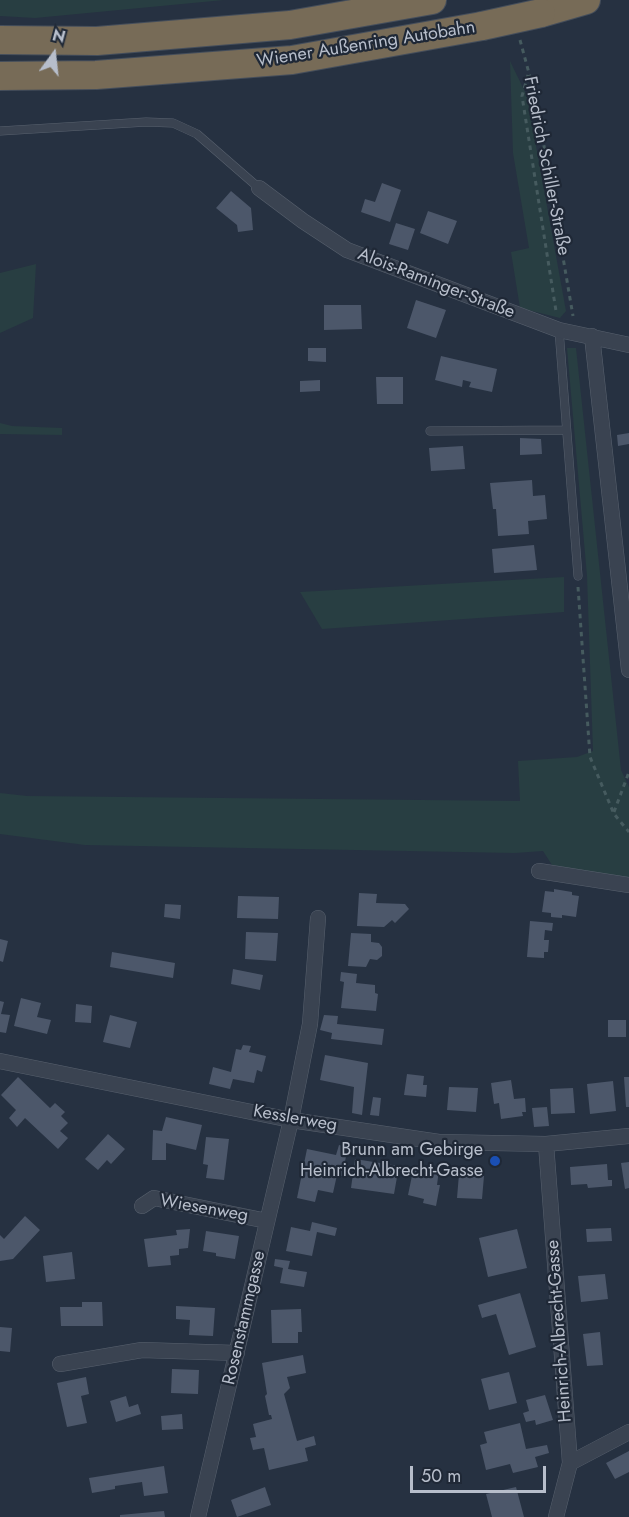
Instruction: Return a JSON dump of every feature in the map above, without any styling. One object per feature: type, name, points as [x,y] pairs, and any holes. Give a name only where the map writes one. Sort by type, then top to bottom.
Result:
[{"type":"highway","name":"Wiener Außenring Autobahn","points":[[0,40],[98,41],[290,25],[432,0]]},
{"type":"highway","name":"Wiener Außenring Autobahn","points":[[0,76],[96,75],[292,60],[482,26],[586,0]]},
{"type":"street","name":"Alois-Raminger-Straße","points":[[259,188],[347,250],[560,330],[629,345]]},
{"type":"street","points":[[592,336],[629,670]]},
{"type":"street","points":[[539,871],[629,885]]},
{"type":"street","name":"Rosenstammgasse","points":[[198,1517],[291,1120],[310,1024],[318,918]]},
{"type":"street","name":"Kesslerweg","points":[[0,1060],[291,1120],[439,1142],[546,1144],[629,1136]]},
{"type":"street","name":"Heinrich-Albrecht-Gasse","points":[[546,1144],[570,1463],[556,1517]]},
{"type":"street","name":"Wiesenweg","points":[[142,1206],[154,1198],[267,1221]]},
{"type":"street","points":[[60,1364],[142,1350],[237,1353]]},
{"type":"street","points":[[570,1463],[629,1432]]},
{"type":"lane","points":[[0,131],[146,122],[173,123],[197,135],[259,188]]},
{"type":"lane","points":[[560,330],[578,576]]},
{"type":"lane","points":[[430,431],[566,430]]},
{"type":"path","name":"Friedrich Schiller-Straße","points":[[518,31],[536,99],[576,333]]},
{"type":"path","points":[[529,73],[522,96],[560,330]]},
{"type":"path","points":[[578,576],[590,757],[614,814],[629,832]]},
{"type":"path","points":[[614,814],[629,772]]},
{"type":"green space","points":[[0,0],[224,0],[35,18],[0,16]]},
{"type":"green space","points":[[510,61],[527,96],[566,311],[560,318],[520,308],[511,252],[529,248],[513,153]]},
{"type":"green space","points":[[36,264],[33,318],[0,333],[0,273]]},
{"type":"green space","points":[[567,348],[576,348],[621,770],[629,787],[629,880],[552,865],[543,851],[515,853],[85,845],[0,834],[0,793],[27,796],[520,801],[518,761],[577,757],[593,751],[587,576]]},
{"type":"green space","points":[[0,423],[12,426],[62,428],[62,435],[0,434]]},
{"type":"green space","points":[[564,577],[564,612],[322,629],[300,592]]},
{"type":"building","points":[[382,183],[401,190],[390,222],[361,212],[365,199],[375,202]]},
{"type":"building","points":[[231,191],[251,208],[253,230],[238,232],[237,225],[216,208]]},
{"type":"building","points":[[428,211],[457,221],[448,244],[420,233]]},
{"type":"building","points":[[396,223],[415,229],[408,250],[389,244]]},
{"type":"building","points":[[416,300],[446,310],[436,338],[407,328]]},
{"type":"building","points":[[324,305],[361,305],[362,329],[324,330]]},
{"type":"building","points":[[308,348],[326,348],[326,362],[308,361]]},
{"type":"building","points":[[441,356],[497,369],[492,392],[469,387],[471,382],[463,380],[462,387],[435,380]]},
{"type":"building","points":[[376,377],[403,377],[403,404],[377,404]]},
{"type":"building","points":[[320,380],[320,391],[300,392],[300,381]]},
{"type":"building","points":[[629,433],[629,444],[618,446],[617,435]]},
{"type":"building","points":[[520,438],[541,439],[542,454],[520,455]]},
{"type":"building","points":[[463,446],[465,469],[431,471],[429,448]]},
{"type":"building","points":[[532,480],[533,496],[545,495],[547,519],[528,521],[529,534],[498,536],[496,509],[493,509],[490,483]]},
{"type":"building","points":[[534,545],[537,570],[494,573],[492,549]]},
{"type":"building","points":[[554,889],[572,892],[572,895],[579,896],[576,917],[562,915],[562,918],[551,917],[551,913],[542,912],[545,891],[554,892]]},
{"type":"building","points":[[359,893],[377,894],[376,903],[405,904],[409,909],[395,923],[392,920],[384,927],[357,926]]},
{"type":"building","points":[[238,896],[279,897],[278,919],[237,918]]},
{"type":"building","points":[[165,904],[181,905],[180,919],[164,917]]},
{"type":"building","points":[[530,921],[553,923],[552,931],[545,930],[544,940],[549,940],[548,952],[544,952],[544,958],[527,957]]},
{"type":"building","points":[[246,932],[278,933],[276,961],[245,959]]},
{"type":"building","points":[[351,933],[371,934],[371,942],[379,943],[382,947],[382,956],[377,960],[370,959],[366,967],[348,966]]},
{"type":"building","points":[[0,939],[8,941],[3,962],[0,961]]},
{"type":"building","points":[[112,952],[175,963],[173,978],[110,967]]},
{"type":"building","points":[[233,969],[263,975],[260,990],[231,984]]},
{"type":"building","points":[[341,972],[357,974],[356,983],[375,985],[375,993],[378,994],[376,1011],[341,1008],[344,982],[340,981]]},
{"type":"building","points":[[21,998],[41,1003],[37,1017],[51,1020],[47,1034],[14,1026]]},
{"type":"building","points":[[0,1001],[4,1002],[1,1014],[10,1015],[6,1033],[0,1032]]},
{"type":"building","points":[[76,1004],[92,1006],[91,1023],[75,1022]]},
{"type":"building","points":[[110,1015],[137,1022],[130,1048],[103,1042]]},
{"type":"building","points":[[324,1015],[338,1016],[337,1024],[384,1029],[382,1045],[331,1039],[332,1033],[320,1030]]},
{"type":"building","points":[[608,1020],[626,1020],[626,1037],[608,1037]]},
{"type":"building","points":[[243,1045],[251,1046],[249,1052],[266,1056],[262,1072],[257,1070],[254,1083],[233,1079],[230,1089],[209,1084],[213,1067],[231,1072],[236,1049],[241,1050]]},
{"type":"building","points":[[325,1055],[368,1063],[362,1115],[352,1113],[354,1087],[320,1080]]},
{"type":"building","points":[[407,1074],[424,1076],[423,1085],[427,1085],[426,1097],[404,1095]]},
{"type":"building","points":[[18,1077],[50,1108],[55,1103],[65,1112],[61,1116],[68,1123],[60,1131],[68,1138],[58,1149],[25,1118],[17,1127],[9,1118],[16,1110],[1,1095]]},
{"type":"building","points":[[624,1077],[629,1077],[629,1107],[626,1107]]},
{"type":"building","points":[[511,1080],[514,1099],[525,1098],[526,1112],[522,1112],[523,1116],[501,1119],[499,1103],[494,1104],[491,1083]]},
{"type":"building","points":[[613,1081],[616,1111],[590,1114],[587,1084]]},
{"type":"building","points":[[449,1087],[478,1088],[476,1112],[447,1110]]},
{"type":"building","points":[[573,1088],[575,1113],[551,1114],[550,1089]]},
{"type":"building","points":[[373,1097],[381,1098],[379,1116],[370,1115]]},
{"type":"building","points":[[547,1107],[549,1126],[534,1127],[532,1108]]},
{"type":"building","points":[[166,1117],[202,1125],[196,1150],[166,1143],[166,1160],[152,1160],[153,1130],[162,1131]]},
{"type":"building","points":[[108,1134],[125,1149],[111,1164],[107,1160],[98,1170],[85,1159]]},
{"type":"building","points":[[206,1137],[229,1139],[224,1180],[206,1178],[208,1165],[203,1164]]},
{"type":"building","points":[[339,1145],[348,1147],[342,1176],[337,1175],[333,1193],[318,1190],[315,1202],[297,1198],[307,1149],[336,1155]]},
{"type":"building","points":[[355,1159],[399,1166],[394,1194],[351,1188]]},
{"type":"building","points":[[629,1162],[629,1188],[625,1189],[621,1163]]},
{"type":"building","points":[[607,1164],[608,1180],[612,1180],[612,1186],[588,1188],[587,1184],[571,1185],[570,1167]]},
{"type":"building","points":[[414,1166],[439,1170],[437,1185],[440,1185],[436,1206],[423,1203],[424,1199],[408,1195]]},
{"type":"building","points":[[459,1174],[484,1176],[482,1199],[457,1198]]},
{"type":"building","points":[[25,1216],[40,1230],[13,1259],[0,1261],[0,1235],[4,1239]]},
{"type":"building","points":[[312,1222],[337,1228],[335,1236],[317,1232],[312,1256],[286,1251],[291,1227],[310,1231]]},
{"type":"building","points":[[611,1228],[612,1241],[587,1242],[586,1229]]},
{"type":"building","points":[[190,1229],[188,1248],[179,1249],[179,1255],[170,1256],[171,1265],[148,1267],[144,1239],[177,1235],[176,1230]]},
{"type":"building","points":[[517,1229],[527,1268],[488,1277],[479,1238]]},
{"type":"building","points":[[206,1231],[239,1236],[235,1259],[203,1251]]},
{"type":"building","points":[[72,1252],[75,1279],[46,1282],[43,1256]]},
{"type":"building","points":[[275,1259],[290,1261],[288,1269],[307,1272],[304,1287],[280,1283],[283,1268],[274,1266]]},
{"type":"building","points":[[605,1274],[608,1299],[581,1302],[578,1276]]},
{"type":"building","points":[[520,1293],[536,1347],[509,1355],[496,1314],[482,1318],[478,1305]]},
{"type":"building","points":[[82,1302],[102,1302],[103,1326],[61,1326],[60,1307],[82,1307]]},
{"type":"building","points":[[176,1306],[215,1308],[213,1336],[189,1335],[190,1320],[176,1319]]},
{"type":"building","points":[[301,1309],[302,1332],[298,1332],[298,1343],[272,1343],[271,1310]]},
{"type":"building","points":[[0,1327],[12,1328],[10,1352],[0,1351]]},
{"type":"building","points":[[600,1332],[603,1365],[587,1366],[583,1334]]},
{"type":"building","points":[[303,1355],[306,1373],[287,1377],[290,1388],[284,1394],[297,1441],[314,1436],[316,1445],[305,1448],[308,1461],[269,1470],[264,1448],[253,1450],[250,1438],[256,1437],[253,1424],[272,1419],[265,1396],[267,1394],[262,1363]]},
{"type":"building","points":[[172,1369],[199,1370],[198,1394],[171,1393]]},
{"type":"building","points":[[509,1372],[517,1403],[489,1410],[481,1379]]},
{"type":"building","points":[[86,1377],[89,1394],[81,1396],[87,1423],[67,1427],[57,1383]]},
{"type":"building","points":[[545,1395],[553,1420],[536,1425],[535,1420],[526,1422],[523,1413],[529,1411],[526,1400]]},
{"type":"building","points":[[126,1396],[129,1407],[138,1404],[141,1414],[116,1422],[110,1401]]},
{"type":"building","points":[[182,1414],[183,1429],[162,1430],[161,1416]]},
{"type":"building","points":[[520,1423],[526,1449],[547,1445],[549,1453],[535,1457],[538,1467],[513,1473],[510,1464],[486,1470],[480,1445],[487,1443],[484,1432]]},
{"type":"building","points":[[629,1451],[629,1472],[615,1479],[606,1463]]},
{"type":"building","points":[[164,1466],[168,1493],[144,1496],[142,1482],[115,1486],[115,1489],[92,1493],[89,1478]]},
{"type":"building","points":[[265,1487],[271,1505],[237,1517],[231,1500]]},
{"type":"building","points":[[516,1487],[524,1517],[492,1517],[486,1494]]},
{"type":"building","points":[[164,1511],[165,1517],[120,1517],[120,1515]]},
{"type":"place","name":"Brunn am Gebirge Heinrich-Albrecht-Gasse","points":[[495,1161]]}]
